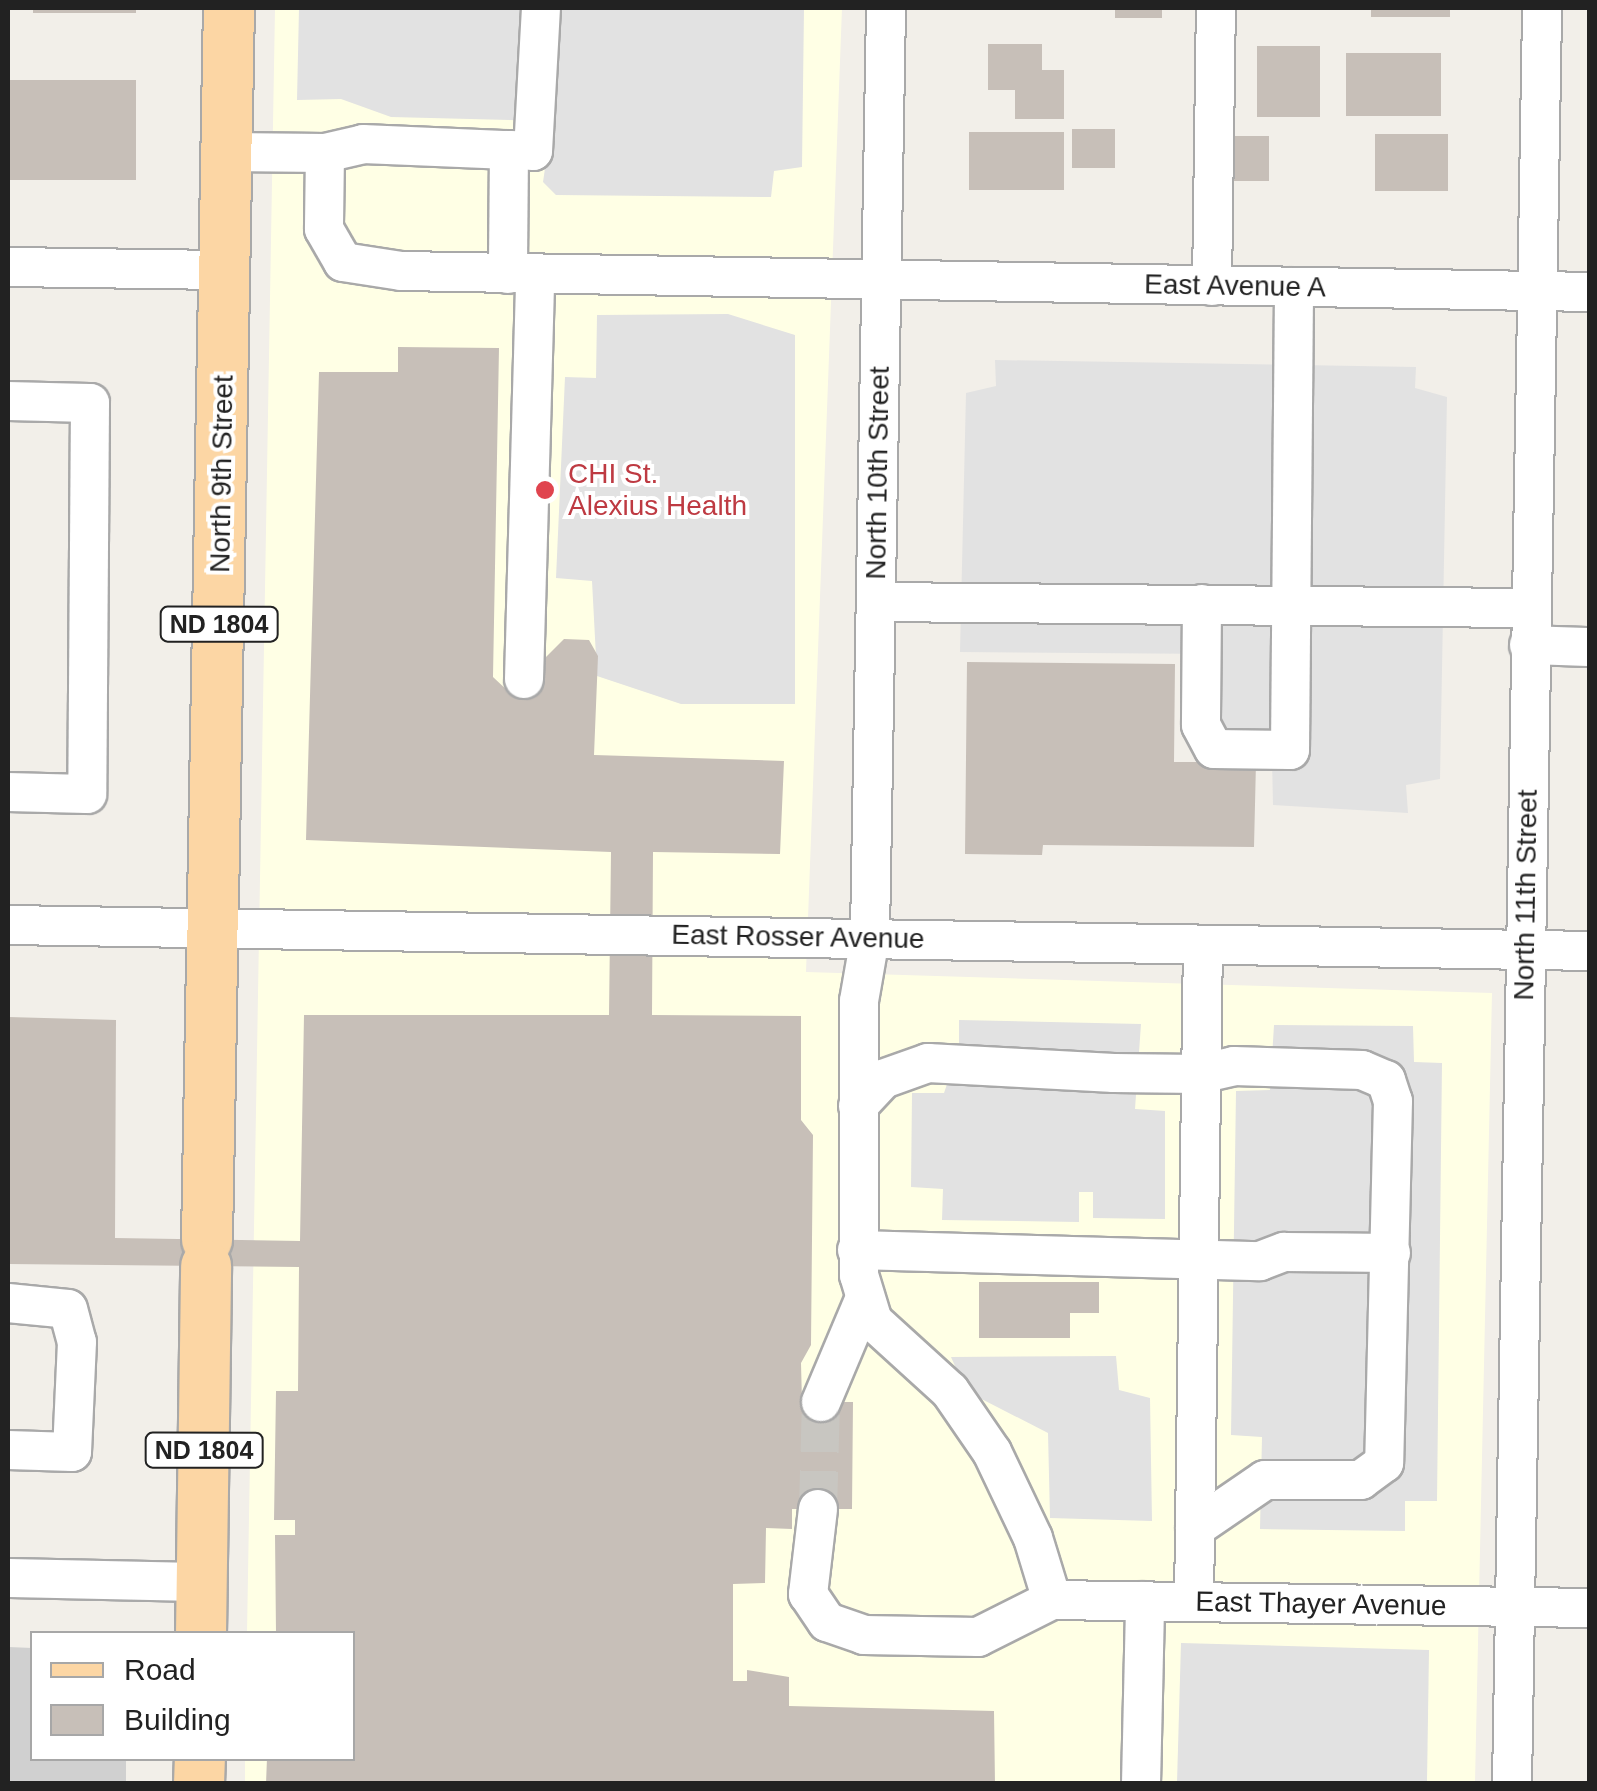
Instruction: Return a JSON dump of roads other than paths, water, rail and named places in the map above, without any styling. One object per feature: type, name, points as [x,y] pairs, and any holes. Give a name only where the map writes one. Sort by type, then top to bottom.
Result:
[{"type":"main road","name":"North 9th Street","points":[[201,1631],[229,8]]},
{"type":"street","points":[[227,152],[325,153],[363,144],[532,151],[541,8]]},
{"type":"street","name":"North 10th Street","points":[[864,1300],[857,1250],[858,1106],[860,1001],[870,938],[886,8]]},
{"type":"street","points":[[1212,286],[1216,8]]},
{"type":"street","name":"North 11th Street","points":[[1512,1784],[1542,8]]},
{"type":"street","points":[[509,150],[522,274],[524,679]]},
{"type":"street","name":"East Avenue A","points":[[325,153],[324,228],[343,262],[400,271],[1590,292]]},
{"type":"street","points":[[8,267],[225,270]]},
{"type":"street","points":[[1202,604],[1201,725],[1214,748],[1290,750],[1294,287]]},
{"type":"street","points":[[8,402],[90,404],[87,794],[8,792]]},
{"type":"street","points":[[876,602],[1290,604],[1530,626],[1590,646]]},
{"type":"street","name":"East Rosser Avenue","points":[[8,924],[214,931],[1590,951]]},
{"type":"street","points":[[1194,1602],[1203,945]]},
{"type":"street","points":[[858,1106],[883,1079],[928,1063],[968,1070],[1200,1074],[1234,1066],[1362,1070],[1386,1080],[1393,1101],[1388,1454],[1379,1472],[1362,1480],[1265,1480],[1195,1528]]},
{"type":"street","points":[[857,1250],[1196,1258],[1391,1253]]},
{"type":"street","points":[[821,1402],[864,1300]]},
{"type":"street","points":[[818,1509],[808,1594],[814,1610],[844,1631],[978,1637],[1052,1600],[1014,1494],[969,1414],[887,1338],[864,1300]]},
{"type":"street","points":[[8,1302],[68,1310],[77,1342],[72,1452],[8,1450]]},
{"type":"street","points":[[8,1578],[202,1582]]},
{"type":"street","name":"East Thayer Avenue","points":[[1052,1600],[1590,1608]]},
{"type":"street","points":[[1141,1784],[1145,1601]]},
{"type":"tunnel","points":[[818,1509],[821,1402]]},
{"type":"place","name":"CHI St. Alexius Health","points":[[545,490]]}]
